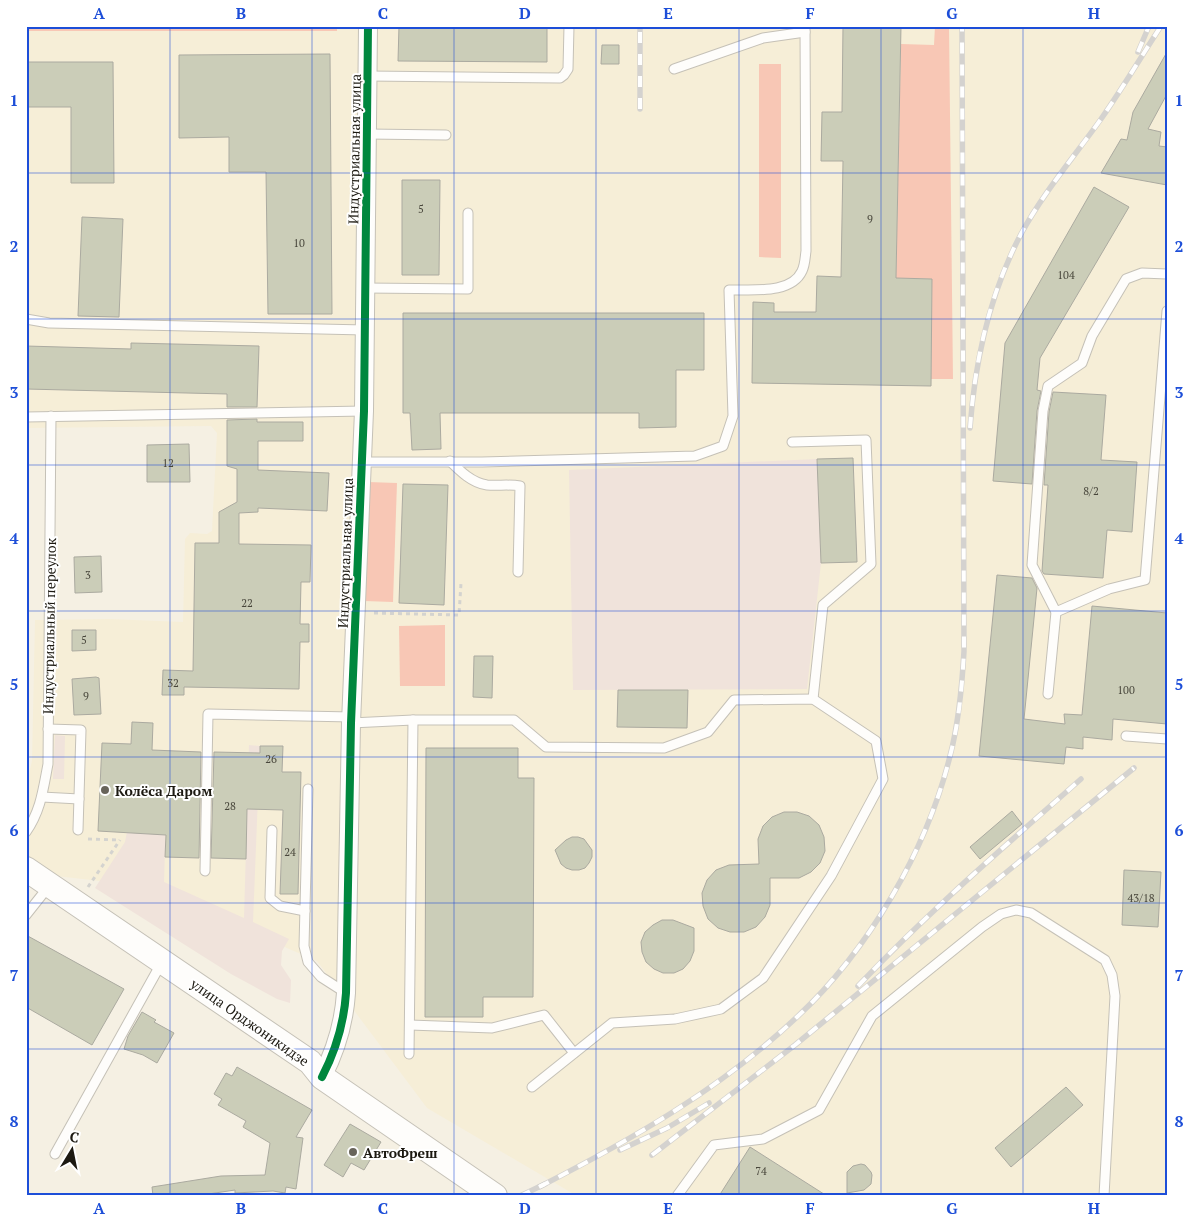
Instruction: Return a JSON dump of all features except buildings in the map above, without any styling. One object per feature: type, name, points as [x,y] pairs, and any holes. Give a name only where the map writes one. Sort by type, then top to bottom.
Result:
[{"type":"main road","name":"улица Орджоникидзе","points":[[26,869],[310,1062],[322,1077],[495,1196]]},
{"type":"street","name":"Индустриальная улица","points":[[322,1077],[340,1036],[346,993],[352,720],[364,412],[368,26]]},
{"type":"lane","points":[[368,76],[560,78],[568,69],[569,26]]},
{"type":"lane","points":[[362,462],[450,462],[695,456],[723,446],[733,416],[730,290],[773,289],[787,285],[796,279],[802,271],[805,260],[805,29],[763,38],[674,69]]},
{"type":"lane","points":[[367,134],[446,134]]},
{"type":"lane","points":[[365,288],[468,288],[468,213]]},
{"type":"lane","points":[[1048,694],[1056,612],[1032,565],[1043,411],[1048,386],[1082,363],[1092,336],[1126,279],[1142,273],[1167,274]]},
{"type":"lane","points":[[1056,612],[1108,589],[1145,580],[1167,311]]},
{"type":"lane","points":[[26,319],[49,323],[365,330]]},
{"type":"lane","points":[[26,417],[364,412]]},
{"type":"lane","name":"Индустриальный переулок","points":[[26,832],[36,817],[48,764],[51,416]]},
{"type":"lane","points":[[792,442],[866,440],[871,564],[823,605],[814,699]]},
{"type":"lane","points":[[450,462],[468,477],[485,485],[508,484],[520,486],[518,572]]},
{"type":"lane","points":[[205,871],[208,714],[352,720],[514,720],[546,747],[664,748],[708,732],[734,700],[814,699],[876,740],[883,779],[831,876],[763,978],[721,1009],[675,1019],[612,1023],[532,1086]]},
{"type":"lane","points":[[409,1054],[413,720]]},
{"type":"lane","points":[[48,729],[82,730],[78,830]]},
{"type":"lane","points":[[1126,736],[1167,739]]},
{"type":"lane","points":[[308,789],[304,946],[308,962],[321,977],[346,993]]},
{"type":"lane","points":[[42,797],[79,799]]},
{"type":"lane","points":[[272,830],[270,898],[280,906],[305,911]]},
{"type":"lane","points":[[26,915],[50,886]]},
{"type":"lane","points":[[677,1196],[714,1145],[763,1139],[819,1110],[872,1016],[982,926],[1001,914],[1016,910],[1032,913],[1104,960],[1112,975],[1115,996],[1104,1196]]},
{"type":"lane","points":[[55,1154],[162,961]]},
{"type":"lane","points":[[410,1025],[492,1028],[544,1015],[574,1053]]},
{"type":"path","points":[[356,611],[460,615],[461,583]]},
{"type":"path","points":[[78,830],[78,838],[120,840],[87,888]]},
{"type":"shaded area","points":[[26,26],[1167,26],[1167,1196],[577,1196],[427,1108],[317,961],[144,886],[56,876],[26,855],[26,786],[32,761],[35,620],[109,619],[183,622],[185,539],[190,533],[207,534],[212,531],[217,433],[211,426],[26,428]]},
{"type":"shaded area","points":[[26,26],[337,26],[337,31],[26,31]]},
{"type":"shaded area","points":[[935,26],[949,26],[953,379],[931,379],[932,279],[896,278],[901,44],[934,45]]},
{"type":"shaded area","points":[[759,64],[781,64],[781,258],[759,257]]},
{"type":"shaded area","points":[[817,459],[821,563],[807,689],[573,690],[569,470]]},
{"type":"shaded area","points":[[368,482],[397,483],[393,602],[364,601]]},
{"type":"shaded area","points":[[445,625],[445,686],[400,686],[399,626]]},
{"type":"shaded area","points":[[55,735],[65,736],[64,779],[53,779]]},
{"type":"shaded area","points":[[249,745],[260,746],[253,922],[289,939],[282,951],[281,965],[291,980],[290,1003],[277,999],[231,974],[95,888],[125,842],[127,832],[168,751],[164,882],[244,918]]},
{"type":"railway","points":[[640,26],[640,109]]},
{"type":"railway","points":[[539,1187],[608,1151],[707,1090],[768,1043],[797,1017],[848,962],[892,897],[926,827],[940,791],[956,730],[964,651],[962,26]]},
{"type":"railway","points":[[1138,52],[1149,26]]},
{"type":"railway","points":[[970,428],[972,403],[985,328],[1000,280],[1010,257],[1039,204],[1109,108],[1161,26]]},
{"type":"railway","points":[[652,1155],[795,1045],[1134,768]]},
{"type":"railway","points":[[858,986],[939,906],[1081,779]]},
{"type":"railway","points":[[620,1150],[667,1128],[709,1103]]},
{"type":"railway","points":[[520,1196],[545,1184]]},
{"type":"cycle path","points":[[322,1077],[338,1036],[346,993],[351,723],[364,411],[368,26]]},
{"type":"place","name":"Колёса Даром","points":[[105,790]]},
{"type":"place","name":"АвтоФреш","points":[[353,1152]]}]
